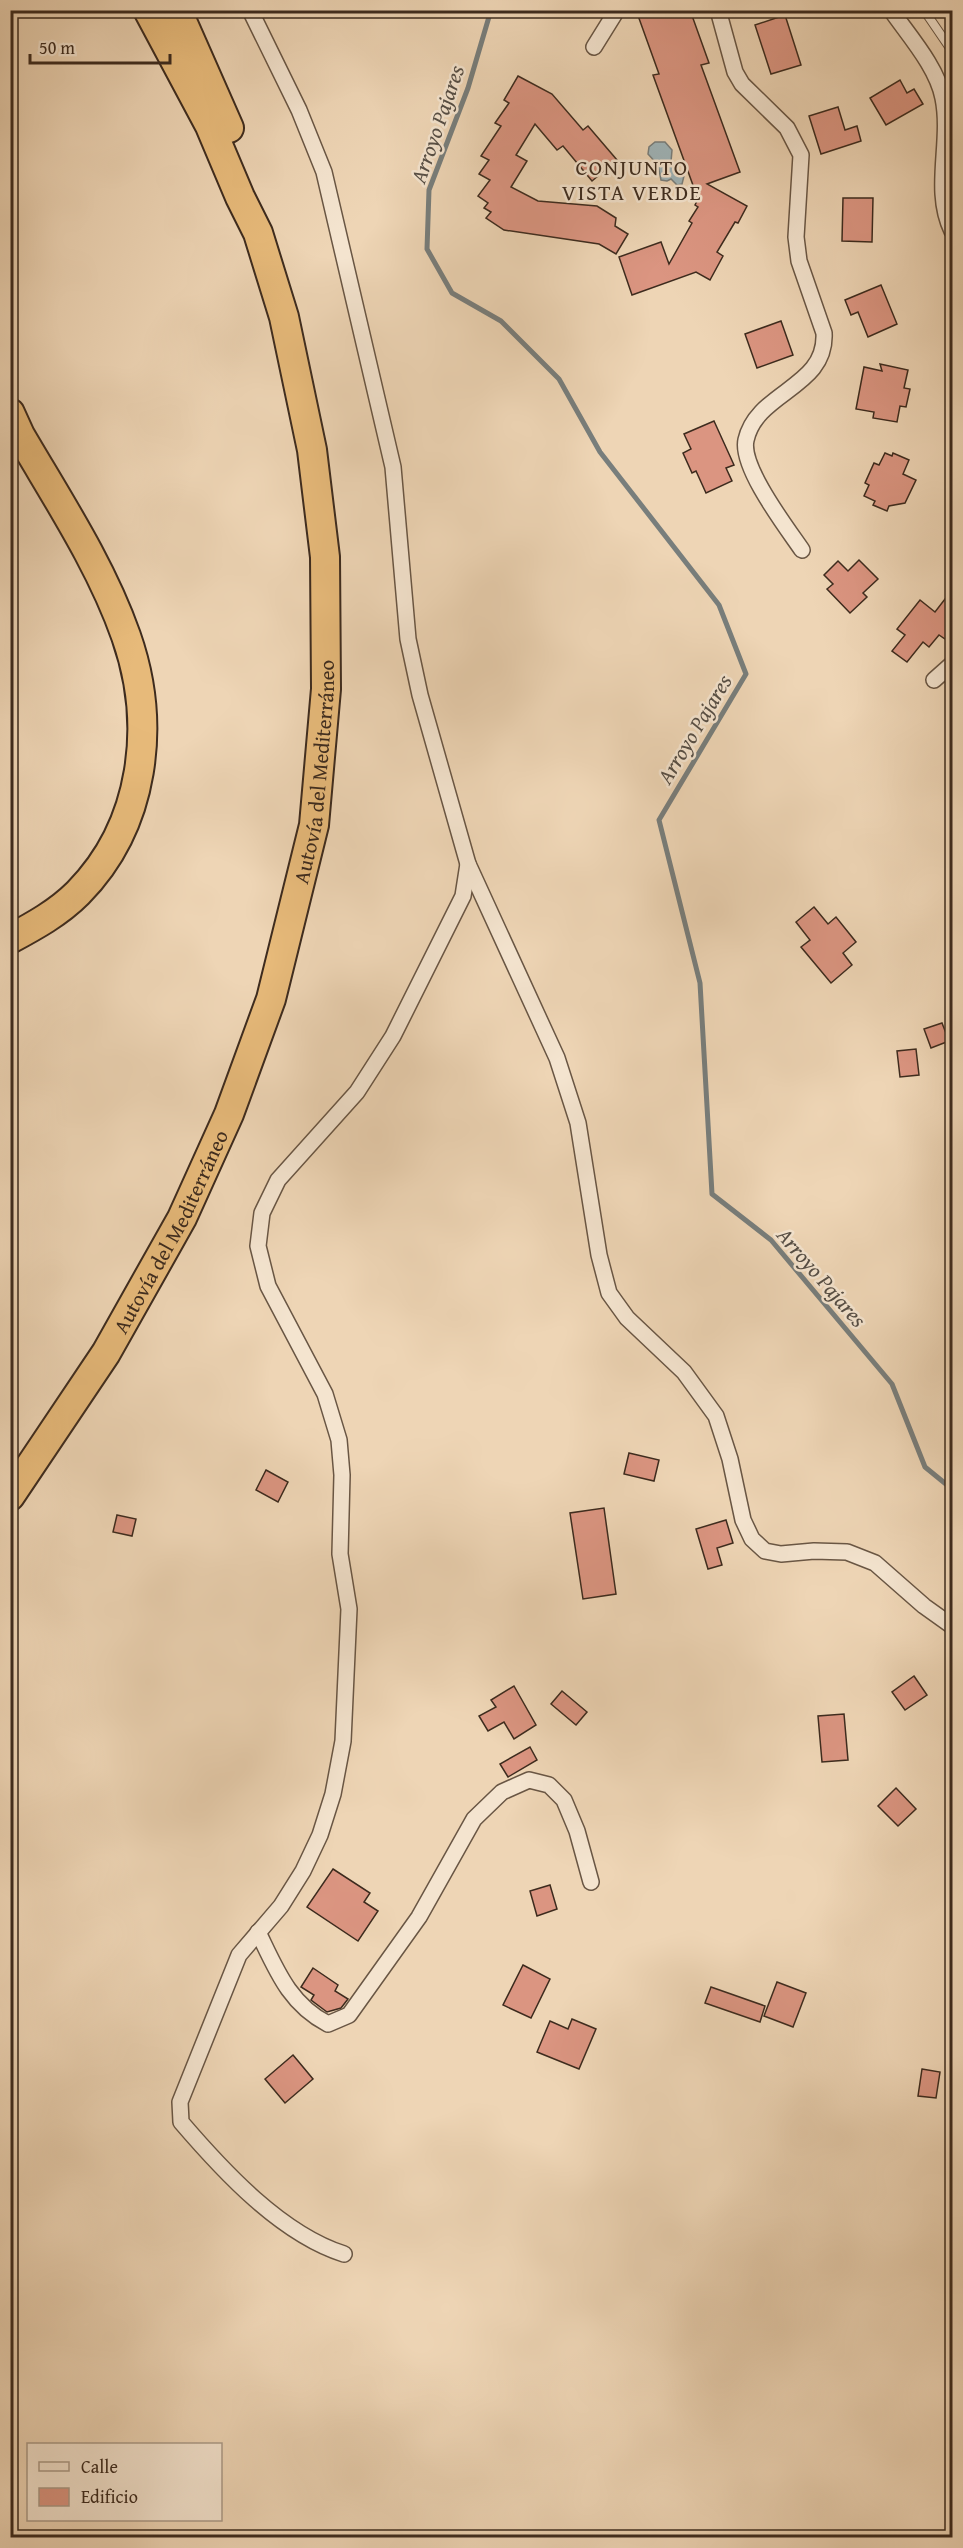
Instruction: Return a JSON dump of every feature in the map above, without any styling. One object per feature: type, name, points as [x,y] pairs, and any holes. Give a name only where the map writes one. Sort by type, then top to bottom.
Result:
[{"type":"highway","name":"Autovía del Mediterráneo","points":[[10,1496],[106,1353],[182,1218],[230,1114],[271,999],[314,825],[326,689],[325,557],[312,450],[284,317],[258,233],[210,126],[148,10]]},
{"type":"highway","points":[[177,10],[219,101],[255,194],[258,233]]},
{"type":"highway","points":[[10,413],[20,435],[102,578],[123,627],[140,686],[144,734],[140,774],[127,818],[106,857],[78,893],[46,920],[10,939]]},
{"type":"street","points":[[250,10],[299,110],[324,172],[393,467],[408,639],[418,684],[468,864],[557,1058],[578,1123],[599,1255],[609,1293],[627,1318],[684,1372],[716,1416],[730,1459],[743,1520],[752,1539],[765,1551],[781,1554],[814,1551],[847,1552],[875,1563],[924,1606],[952,1626]]},
{"type":"street","points":[[594,47],[617,10]]},
{"type":"street","points":[[718,10],[735,72],[742,84],[787,128],[801,155],[796,237],[799,261],[824,333],[825,344],[822,356],[815,368],[773,402],[756,421],[746,441],[749,461],[760,486],[802,550]]},
{"type":"street","points":[[891,10],[932,72],[943,96],[946,123],[943,198],[952,231]]},
{"type":"street","points":[[934,680],[952,664]]},
{"type":"street","points":[[344,2254],[320,2247],[262,2205],[181,2122],[180,2102],[239,1955],[281,1906],[303,1871],[320,1835],[333,1794],[343,1741],[349,1609],[340,1554],[342,1475],[339,1440],[325,1395],[268,1286],[258,1246],[262,1213],[278,1180],[357,1092],[393,1036],[463,896],[468,864]]},
{"type":"street","points":[[258,1932],[280,1978],[308,2014],[328,2024],[349,2014],[419,1917],[474,1819],[502,1792],[529,1780],[549,1785],[564,1800],[577,1831],[591,1882]]},
{"type":"lane","points":[[924,10],[952,51]]},
{"type":"water","points":[[655,142],[665,142],[672,150],[671,162],[684,176],[682,184],[677,185],[671,179],[661,180],[658,165],[648,154],[649,147]]},
{"type":"building","points":[[636,10],[690,10],[709,63],[701,65],[740,172],[707,184],[747,206],[717,252],[723,256],[710,280],[696,272],[632,295],[619,257],[661,242],[669,264],[692,223],[689,221],[698,207],[695,205],[698,199],[653,75],[659,74]]},
{"type":"building","points":[[785,15],[801,65],[771,74],[755,25]]},
{"type":"building","points":[[518,76],[552,94],[583,130],[588,126],[617,160],[592,181],[563,146],[557,150],[535,124],[516,155],[527,161],[511,187],[538,201],[597,206],[616,218],[615,226],[628,234],[616,254],[599,244],[504,230],[486,218],[491,212],[484,208],[488,203],[478,196],[490,180],[479,174],[489,160],[481,156],[501,126],[495,123],[509,103],[504,100]]},
{"type":"building","points":[[900,80],[907,93],[914,89],[923,104],[886,125],[870,98]]},
{"type":"building","points":[[838,107],[845,130],[857,126],[861,141],[821,154],[809,116]]},
{"type":"building","points":[[843,198],[873,198],[872,242],[842,241]]},
{"type":"building","points":[[881,285],[897,324],[868,337],[858,312],[851,315],[845,300]]},
{"type":"building","points":[[781,321],[793,355],[757,368],[745,334]]},
{"type":"building","points":[[880,364],[908,370],[904,388],[910,389],[906,407],[900,406],[897,422],[873,418],[874,412],[856,409],[864,367],[882,371]]},
{"type":"building","points":[[714,421],[734,465],[726,468],[732,481],[706,493],[696,471],[692,473],[683,453],[691,449],[684,434]]},
{"type":"building","points":[[885,453],[892,456],[893,453],[909,460],[903,474],[916,480],[905,503],[889,506],[887,511],[873,505],[875,501],[864,496],[869,485],[865,483],[874,463],[879,465]]},
{"type":"building","points":[[859,560],[878,579],[863,593],[867,597],[850,613],[827,589],[833,584],[824,575],[838,561],[848,571]]},
{"type":"building","points":[[952,590],[952,629],[945,639],[939,635],[929,647],[923,642],[907,662],[892,651],[905,635],[897,629],[920,600],[935,612]]},
{"type":"building","points":[[814,907],[828,924],[836,917],[856,942],[843,953],[852,965],[831,983],[801,947],[810,940],[796,922]]},
{"type":"building","points":[[942,1023],[949,1041],[931,1048],[924,1029]]},
{"type":"building","points":[[916,1049],[919,1075],[900,1077],[897,1051]]},
{"type":"building","points":[[629,1453],[659,1460],[654,1481],[624,1474]]},
{"type":"building","points":[[266,1470],[288,1482],[278,1502],[256,1490]]},
{"type":"building","points":[[604,1508],[616,1594],[583,1599],[570,1513]]},
{"type":"building","points":[[117,1515],[136,1519],[132,1536],[113,1532]]},
{"type":"building","points":[[726,1520],[733,1543],[717,1548],[722,1565],[708,1569],[696,1529]]},
{"type":"building","points":[[914,1676],[927,1695],[905,1710],[892,1692]]},
{"type":"building","points":[[514,1686],[536,1725],[514,1739],[504,1722],[488,1731],[479,1716],[496,1707],[491,1700]]},
{"type":"building","points":[[562,1691],[587,1712],[576,1725],[551,1704]]},
{"type":"building","points":[[844,1714],[848,1760],[822,1762],[818,1716]]},
{"type":"building","points":[[530,1747],[537,1760],[508,1777],[500,1764]]},
{"type":"building","points":[[896,1788],[916,1809],[898,1826],[878,1806]]},
{"type":"building","points":[[333,1869],[370,1893],[364,1902],[378,1911],[358,1941],[307,1907]]},
{"type":"building","points":[[550,1885],[557,1909],[537,1916],[530,1891]]},
{"type":"building","points":[[523,1965],[550,1979],[531,2018],[503,2005]]},
{"type":"building","points":[[313,1968],[338,1985],[335,1991],[348,1999],[341,2008],[327,2012],[311,2000],[314,1995],[301,1987]]},
{"type":"building","points":[[777,1982],[806,1993],[793,2027],[764,2016]]},
{"type":"building","points":[[711,1987],[765,2006],[760,2022],[705,2003]]},
{"type":"building","points":[[572,2019],[596,2029],[579,2069],[537,2052],[550,2021],[568,2029]]},
{"type":"building","points":[[293,2055],[313,2079],[285,2103],[265,2079]]},
{"type":"building","points":[[922,2069],[940,2072],[936,2098],[918,2096]]},
{"type":"waterway","name":"Arroyo Pajares","points":[[491,10],[468,88],[429,190],[427,249],[452,293],[501,321],[559,379],[600,452],[719,605],[746,674],[659,820],[700,983],[712,1194],[771,1240],[892,1384],[925,1467],[952,1489]]},
{"type":"district","name":"CONJUNTO VISTA VERDE","points":[[632,180]]}]
